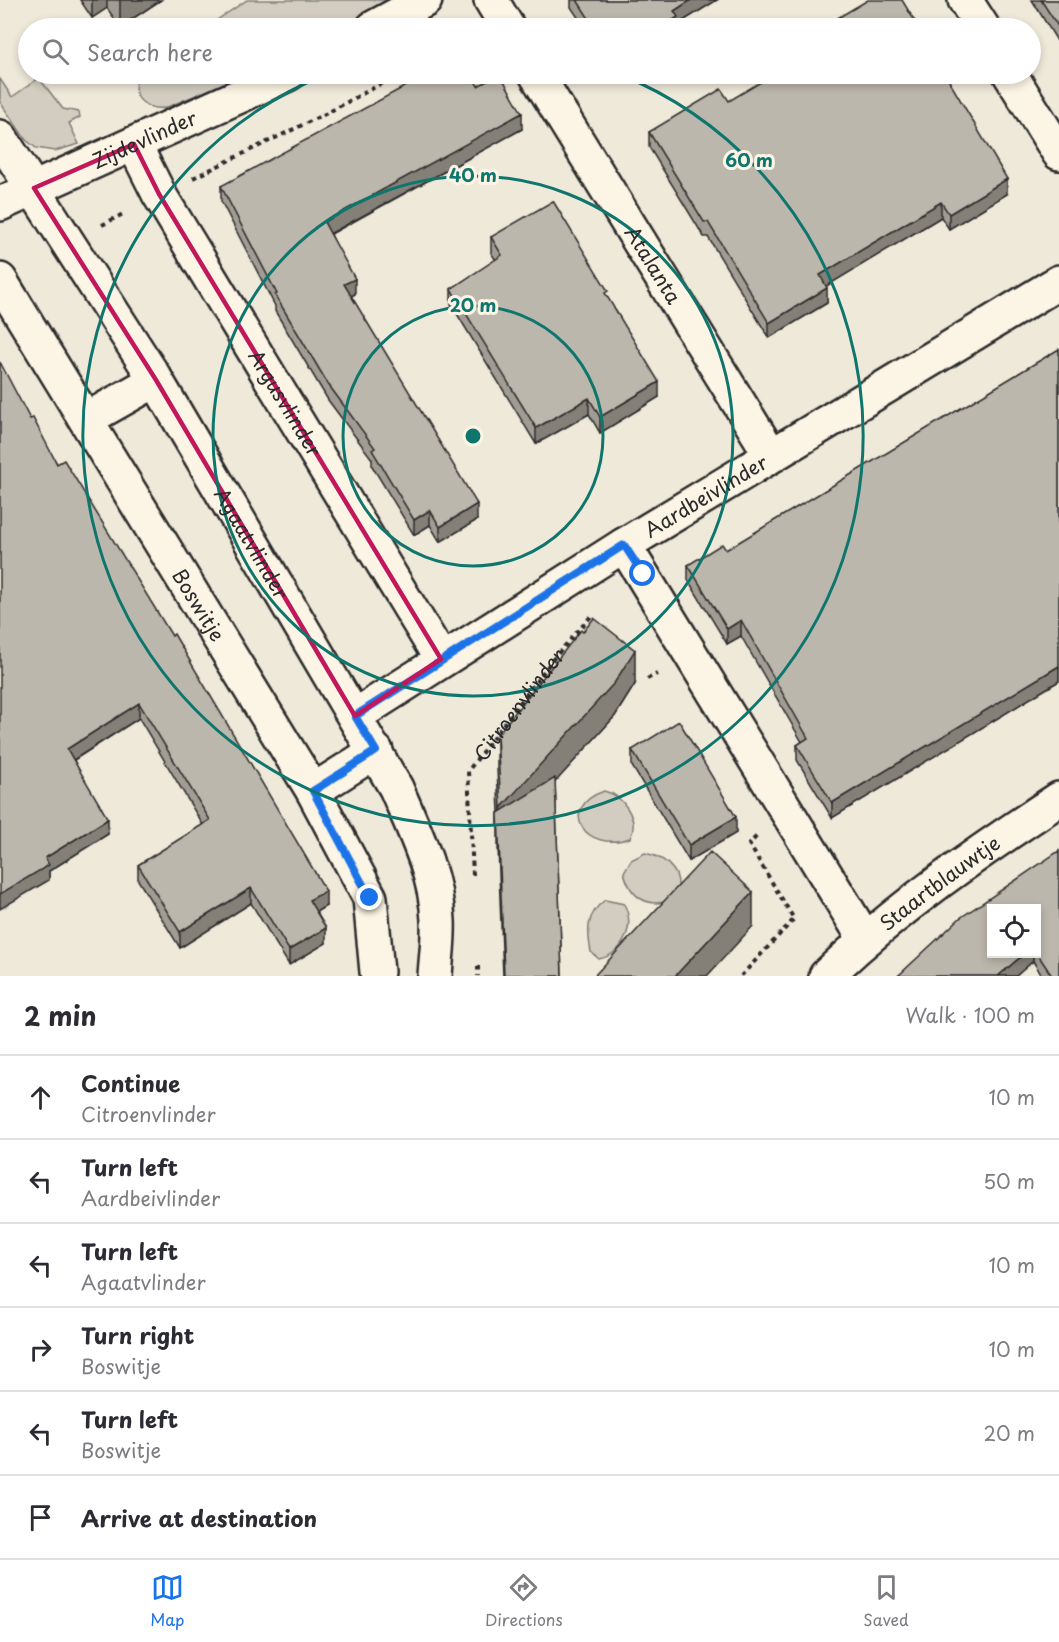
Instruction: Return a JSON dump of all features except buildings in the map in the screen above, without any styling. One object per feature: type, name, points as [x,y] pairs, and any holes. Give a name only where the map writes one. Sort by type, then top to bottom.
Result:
[{"type":"street","points":[[392,18],[425,0]]},
{"type":"street","points":[[491,0],[502,18]]},
{"type":"street","points":[[965,0],[977,18]]},
{"type":"street","name":"Zijdevlinder","points":[[0,204],[266,84]]},
{"type":"street","name":"Atalanta","points":[[542,84],[771,455]]},
{"type":"street","points":[[1016,84],[1059,153]]},
{"type":"street","name":"Agaatvlinder","points":[[0,137],[156,380],[376,751],[413,826],[434,890],[438,920],[435,976]]},
{"type":"street","name":"Argusvlinder","points":[[134,144],[159,194],[441,660]]},
{"type":"street","name":"Boswitje","points":[[0,280],[313,791],[370,898],[377,972]]},
{"type":"street","name":"Aardbeivlinder","points":[[355,716],[624,545],[1059,282]]},
{"type":"street","points":[[87,419],[156,380]]},
{"type":"street","points":[[624,545],[865,939]]},
{"type":"street","points":[[313,791],[376,751]]},
{"type":"street","name":"Staartblauwtje","points":[[826,976],[865,939],[1012,829],[1059,799]]},
{"type":"path","points":[[68,243],[159,194],[327,113],[381,84]]},
{"type":"path","name":"Citroenvlinder","points":[[474,885],[468,771],[554,658],[601,605],[643,574]]},
{"type":"path","points":[[741,976],[794,919],[749,844]]},
{"type":"path","points":[[478,965],[478,976]]},
{"type":"highlighted area","points":[[134,144],[159,194],[441,659],[355,716],[156,380],[34,188]]},
{"type":"shaded area","points":[[247,0],[397,0],[364,18],[220,18]]},
{"type":"shaded area","points":[[0,79],[12,97],[30,84],[44,84],[63,109],[79,112],[80,117],[69,123],[79,144],[55,151],[36,148],[26,140],[0,102]]},
{"type":"shaded area","points":[[136,84],[223,84],[165,108],[150,107],[144,104],[135,88]]},
{"type":"shaded area","points":[[604,791],[611,793],[628,809],[633,824],[630,838],[614,841],[600,840],[589,835],[582,827],[579,818],[581,808],[589,799]]},
{"type":"shaded area","points":[[645,853],[668,864],[677,876],[677,892],[673,900],[648,902],[641,899],[631,888],[624,872],[631,860]]},
{"type":"shaded area","points":[[605,900],[624,904],[629,922],[621,945],[615,952],[599,959],[591,952],[589,923],[594,911]]},
{"type":"route","points":[[370,898],[313,791],[376,751],[355,716],[624,545],[643,574]]}]
